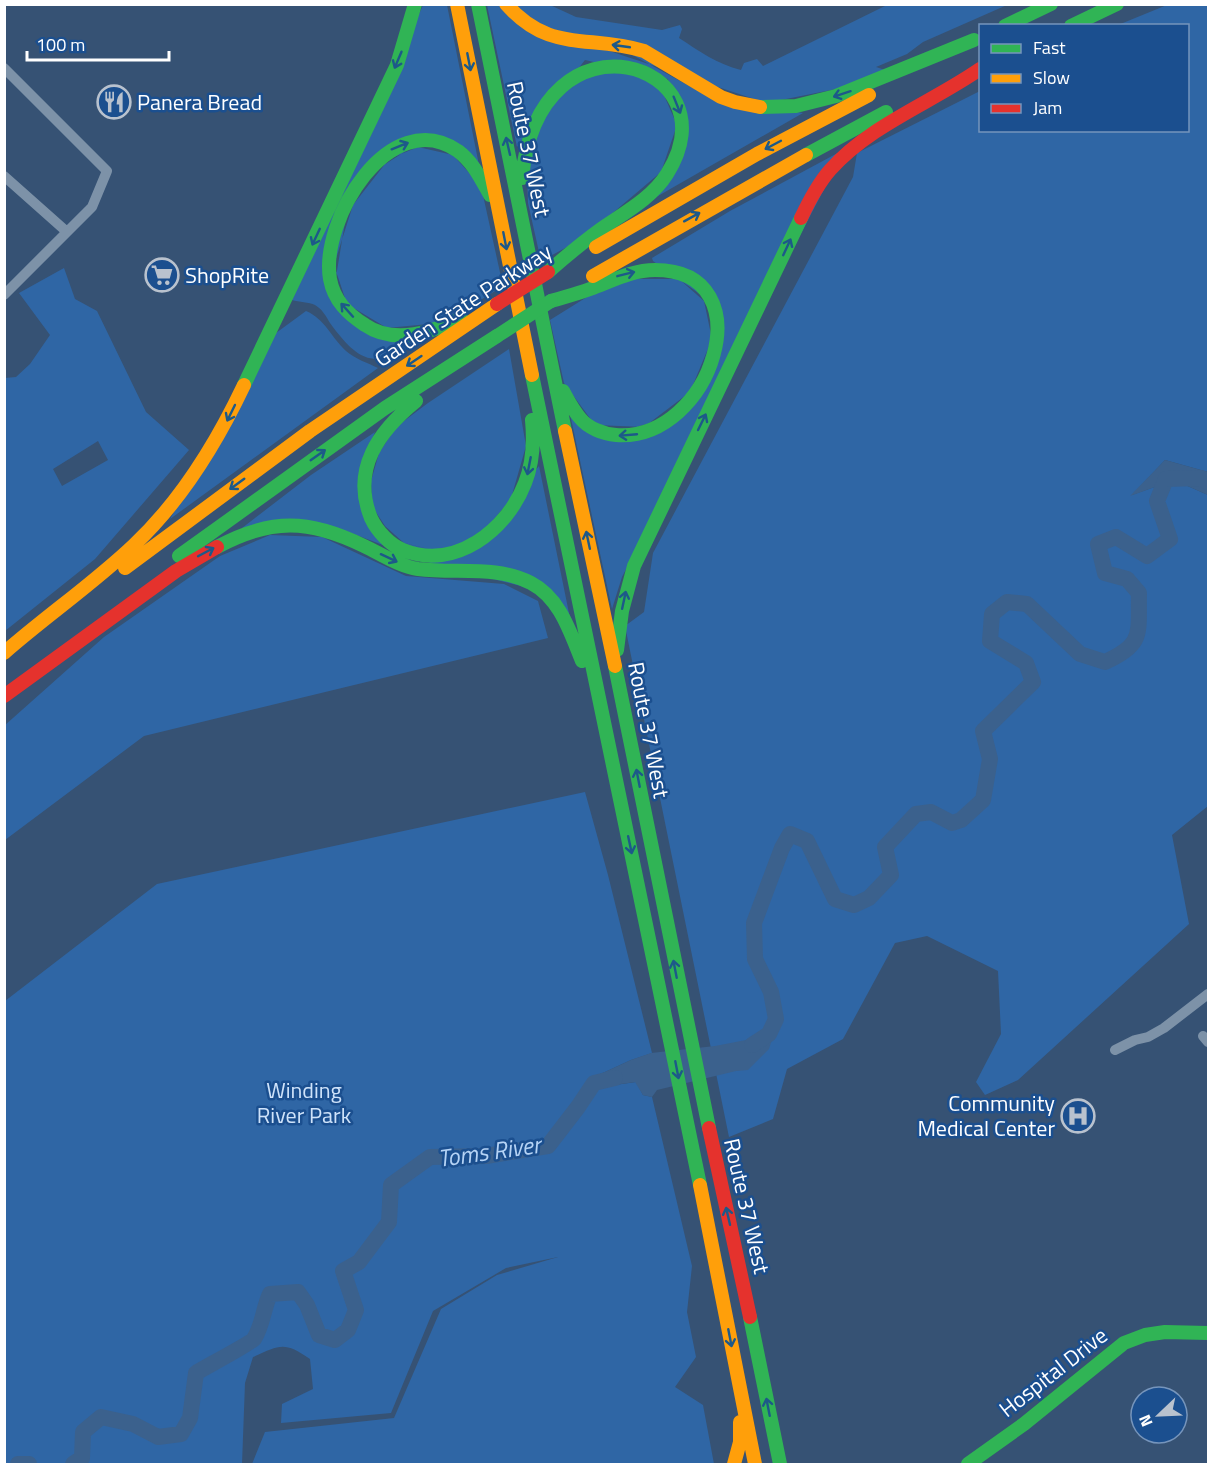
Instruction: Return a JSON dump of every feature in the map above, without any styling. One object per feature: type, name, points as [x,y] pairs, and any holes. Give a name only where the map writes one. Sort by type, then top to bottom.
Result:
[{"type":"main road","points":[[4,653],[136,543],[173,503],[209,452],[231,413],[397,65],[415,4]]},
{"type":"main road","name":"Route 37 West","points":[[457,4],[534,387],[669,1030],[755,1464]]},
{"type":"main road","name":"Route 37 West","points":[[478,4],[687,1027],[780,1464]]},
{"type":"main road","points":[[506,4],[525,26],[541,34],[555,38],[633,48],[654,57],[727,99],[764,107],[798,105],[839,95],[977,39]]},
{"type":"main road","points":[[1009,24],[1051,4]]},
{"type":"main road","points":[[1075,24],[1117,4]]},
{"type":"main road","name":"Garden State Parkway","points":[[4,664],[130,564],[310,431],[497,304],[548,272],[757,154],[977,39]]},
{"type":"main road","points":[[522,217],[523,158],[527,137],[540,105],[559,82],[587,64],[614,59],[640,65],[664,82],[673,94],[681,117],[682,141],[671,168],[646,195],[574,249],[548,272]]},
{"type":"main road","points":[[622,700],[617,662],[617,639],[624,598],[634,566],[814,191],[833,165],[855,147],[939,98],[979,70]]},
{"type":"main road","name":"Garden State Parkway","points":[[4,695],[111,607],[228,519],[385,408],[551,301],[759,180],[918,96],[979,70]]},
{"type":"main road","points":[[497,304],[435,329],[409,334],[382,333],[358,321],[345,310],[333,288],[329,260],[336,225],[355,190],[383,155],[410,142],[440,142],[463,155],[479,175],[500,214]]},
{"type":"main road","points":[[548,348],[573,411],[597,430],[610,435],[629,436],[653,429],[690,401],[710,373],[718,340],[716,314],[706,292],[687,276],[670,270],[642,271],[621,275],[551,301]]},
{"type":"main road","points":[[497,336],[454,375],[404,410],[386,428],[376,443],[367,464],[364,489],[368,512],[376,526],[387,538],[398,547],[411,553],[444,556],[472,545],[501,524],[518,500],[528,473],[532,450],[534,387]]},
{"type":"main road","points":[[4,695],[197,557],[255,531],[293,525],[332,531],[413,568],[502,573],[522,577],[531,582],[548,595],[563,617],[601,706]]},
{"type":"main road","name":"Hospital Drive","points":[[968,1464],[1024,1424],[1124,1343],[1155,1332],[1182,1330],[1209,1333]]},
{"type":"main road","points":[[734,1464],[740,1442],[736,1369]]},
{"type":"street","points":[[4,68],[107,171],[92,207],[4,295]]},
{"type":"street","points":[[4,176],[67,232]]},
{"type":"street","points":[[1114,1050],[1164,1028],[1209,994]]},
{"type":"green space","points":[[423,5],[447,5],[479,165],[431,135],[351,186],[332,301],[414,344],[388,357],[367,358],[349,346],[324,313],[315,305],[292,300]]},
{"type":"green space","points":[[487,5],[499,5],[507,15],[627,52],[715,100],[803,113],[651,200],[682,157],[668,79],[585,60],[517,147]]},
{"type":"green space","points":[[512,5],[550,5],[576,17],[662,30],[680,25],[682,29],[679,38],[716,61],[741,70],[744,63],[757,59],[763,66],[887,5],[1007,5],[923,42],[907,54],[876,67],[888,71],[856,85],[766,103],[552,32]]},
{"type":"green space","points":[[1167,5],[1208,5],[1208,472],[1165,460],[1132,495],[1174,480],[1208,495],[1208,806],[1172,835],[1189,924],[1018,1080],[985,1095],[976,1082],[1001,1034],[998,971],[927,936],[895,943],[843,1039],[787,1069],[773,1119],[729,1137],[625,626],[644,612],[653,553],[853,177],[857,153],[979,92],[979,132],[1189,132],[1189,24],[1120,24]]},
{"type":"green space","points":[[620,65],[660,86],[677,125],[661,172],[582,239],[541,261],[528,203],[527,174],[530,146],[558,92],[591,68]]},
{"type":"green space","points":[[418,147],[453,155],[481,186],[503,286],[439,323],[387,328],[347,304],[334,265],[353,205],[389,159]]},
{"type":"green space","points":[[845,149],[622,577],[612,609],[570,414],[600,437],[687,413],[721,309],[653,261],[652,258],[730,211]]},
{"type":"green space","points":[[64,268],[75,299],[97,311],[146,412],[189,450],[95,559],[5,631],[5,378],[16,377],[30,364],[50,335],[19,293]],"holes":[[[98,441],[108,460],[62,486],[53,469]]]},
{"type":"green space","points":[[625,279],[679,279],[704,301],[712,339],[690,392],[644,427],[595,425],[564,383],[550,320],[595,292]]},
{"type":"green space","points":[[306,311],[313,314],[350,354],[378,368],[170,519],[276,333]]},
{"type":"green space","points":[[509,349],[526,446],[510,502],[490,525],[461,545],[433,550],[404,543],[385,526],[372,506],[371,481],[379,453],[396,427]]},
{"type":"green space","points":[[375,432],[363,461],[378,537],[462,557],[539,466],[570,618],[553,594],[436,565],[335,527],[242,528],[311,475]]},
{"type":"green space","points":[[270,535],[322,537],[406,576],[504,584],[538,601],[548,638],[144,736],[5,840],[4,726],[104,637],[220,556]]},
{"type":"green space","name":"Winding River Park","points":[[585,792],[652,1053],[594,1077],[594,1088],[636,1082],[643,1095],[652,1097],[692,1266],[687,1312],[696,1357],[675,1387],[703,1405],[714,1464],[252,1464],[265,1432],[394,1418],[441,1309],[497,1275],[558,1257],[506,1268],[433,1311],[391,1413],[281,1423],[282,1404],[313,1389],[310,1359],[294,1349],[282,1347],[253,1357],[245,1383],[242,1464],[5,1464],[5,1001],[157,884]]},
{"type":"shaded area","points":[[1165,460],[1208,472],[1208,495],[1174,480],[1130,496]]},
{"type":"shaded area","points":[[762,1031],[773,1036],[769,1049],[748,1070],[657,1090],[652,1097],[643,1095],[635,1082],[593,1088],[594,1077],[651,1053],[746,1040]]},
{"type":"waterway","name":"Toms River","points":[[752,1045],[769,1034],[776,1019],[771,992],[755,959],[754,923],[782,848],[790,834],[807,841],[835,899],[854,905],[869,898],[891,875],[885,847],[916,814],[931,812],[952,823],[961,820],[983,800],[990,759],[983,731],[1033,682],[1026,663],[990,641],[992,614],[1007,602],[1027,604],[1080,654],[1105,662],[1118,656],[1133,643],[1137,636],[1139,593],[1127,579],[1105,573],[1098,544],[1116,537],[1147,556],[1170,539],[1157,501],[1166,479],[1201,478],[1208,482]]},
{"type":"waterway","name":"Toms River","points":[[73,1464],[82,1458],[83,1432],[101,1417],[133,1424],[158,1437],[181,1434],[190,1418],[196,1373],[254,1339],[270,1294],[298,1292],[307,1305],[319,1335],[335,1340],[348,1330],[356,1310],[343,1271],[359,1262],[389,1222],[391,1185],[430,1157],[486,1156],[548,1146],[594,1083],[615,1078]]},
{"type":"waterway","name":"Toms River","points":[[18,1464],[29,1464]]},
{"type":"traffic: fast","points":[[244,385],[397,65],[415,4]]},
{"type":"traffic: fast","points":[[478,4],[565,431]]},
{"type":"traffic: fast","points":[[1009,24],[1051,4]]},
{"type":"traffic: fast","points":[[1075,24],[1117,4]]},
{"type":"traffic: fast","points":[[760,107],[796,106],[836,96],[974,40]]},
{"type":"traffic: fast","points":[[522,178],[536,122],[562,87],[594,69],[627,68],[656,80],[676,103],[682,135],[667,174],[661,183],[646,198],[594,234],[548,272]]},
{"type":"traffic: fast","points":[[806,155],[886,112]]},
{"type":"traffic: fast","points":[[461,318],[426,332],[401,335],[376,331],[359,321],[338,300],[330,279],[330,255],[336,228],[348,201],[364,176],[385,156],[407,143],[432,141],[458,151],[472,166],[490,195]]},
{"type":"traffic: fast","points":[[617,650],[622,611],[634,566],[801,218]]},
{"type":"traffic: fast","points":[[551,301],[630,274],[655,270],[689,277],[710,297],[717,324],[714,355],[700,386],[678,412],[650,430],[616,435],[596,430],[580,418],[563,391]]},
{"type":"traffic: fast","points":[[497,336],[551,301]]},
{"type":"traffic: fast","points":[[179,556],[385,408],[497,336]]},
{"type":"traffic: fast","points":[[532,375],[700,1185]]},
{"type":"traffic: fast","points":[[416,401],[380,438],[372,452],[364,483],[371,518],[380,533],[398,548],[422,555],[441,555],[460,550],[477,542],[506,516],[517,500],[530,468],[532,420]]},
{"type":"traffic: fast","points":[[217,547],[255,531],[273,527],[308,527],[344,537],[397,563],[418,569],[490,572],[518,577],[541,589],[550,597],[563,617],[582,661]]},
{"type":"traffic: fast","points":[[615,666],[709,1128]]},
{"type":"traffic: fast","points":[[750,1317],[780,1464]]},
{"type":"traffic: fast","points":[[968,1464],[1024,1424],[1124,1343],[1145,1335],[1165,1332],[1208,1333]]},
{"type":"traffic: slow","points":[[457,4],[532,375]]},
{"type":"traffic: slow","points":[[506,4],[522,20],[538,30],[570,40],[624,46],[644,51],[721,97],[760,107]]},
{"type":"traffic: slow","points":[[596,247],[757,154],[869,95]]},
{"type":"traffic: slow","points":[[593,276],[806,155]]},
{"type":"traffic: slow","points":[[125,568],[310,431],[497,304]]},
{"type":"traffic: slow","points":[[4,653],[102,573],[151,528],[183,490],[210,450],[244,385]]},
{"type":"traffic: slow","points":[[565,431],[615,666]]},
{"type":"traffic: slow","points":[[700,1185],[755,1464]]},
{"type":"traffic: slow","points":[[734,1464],[740,1442],[740,1422]]},
{"type":"traffic: jam","points":[[801,218],[821,181],[846,154],[882,127],[979,70]]},
{"type":"traffic: jam","points":[[497,304],[548,272]]},
{"type":"traffic: jam","points":[[4,696],[176,571],[217,547]]},
{"type":"traffic: jam","points":[[709,1128],[750,1317]]},
{"type":"place","name":"Panera Bread","points":[[114,102]]},
{"type":"place","name":"ShopRite","points":[[162,275]]},
{"type":"place","name":"Community Medical Center","points":[[1078,1116]]}]
